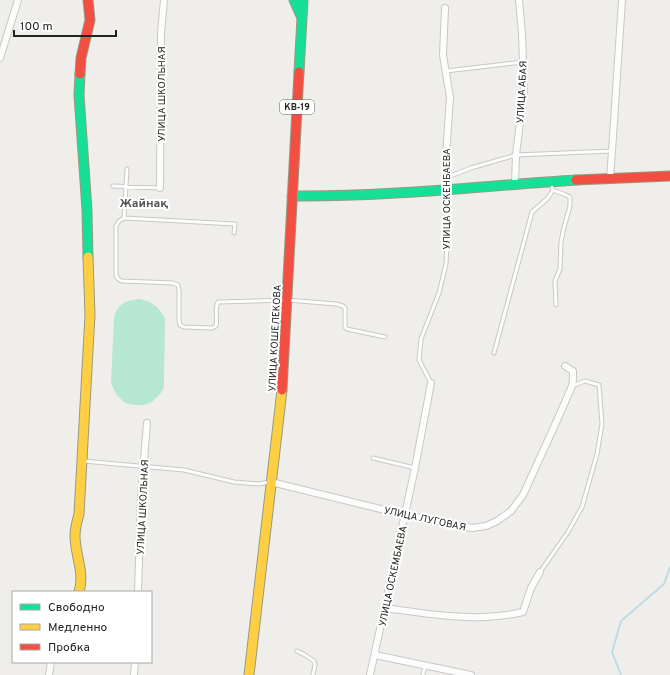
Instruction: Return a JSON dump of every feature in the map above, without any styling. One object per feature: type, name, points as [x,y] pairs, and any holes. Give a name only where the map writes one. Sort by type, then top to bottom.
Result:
[{"type":"main road","points":[[80,591],[82,579],[75,538],[79,514],[90,315],[87,210],[80,94],[81,58],[90,20],[88,0]]},
{"type":"main road","points":[[294,0],[302,18]]},
{"type":"main road","name":"УЛИЦА КОШЕЛЕКОВА","points":[[249,675],[283,384],[303,0]]},
{"type":"main road","points":[[292,196],[325,197],[447,191],[515,184],[552,186],[610,179],[670,176]]},
{"type":"street","points":[[0,58],[18,0]]},
{"type":"street","name":"УЛИЦА ШКОЛЬНАЯ","points":[[160,188],[161,34],[164,0]]},
{"type":"street","name":"УЛИЦА АБАЯ","points":[[515,184],[516,155],[524,89],[519,0]]},
{"type":"street","points":[[610,179],[622,0]]},
{"type":"street","name":"УЛИЦА ОСКЕНБАЕВА","points":[[445,8],[443,55],[450,97],[446,156],[448,177],[447,191]]},
{"type":"street","points":[[566,366],[572,371],[572,386]]},
{"type":"street","name":"УЛИЦА ОСКЕМБАЕВА","points":[[370,675],[415,468],[431,383]]},
{"type":"street","name":"УЛИЦА ЛУГОВАЯ","points":[[271,482],[405,515],[472,528],[486,526],[497,521],[511,511],[523,495],[560,416],[572,386]]},
{"type":"street","name":"УЛИЦА ШКОЛЬНАЯ","points":[[138,591],[141,497],[147,423]]},
{"type":"street","points":[[385,608],[435,615],[481,618],[516,614],[523,612],[531,588],[540,572]]},
{"type":"street","points":[[375,656],[470,675]]},
{"type":"street","points":[[49,675],[51,663]]},
{"type":"street","points":[[134,675],[135,663]]},
{"type":"lane","points":[[446,72],[523,62]]},
{"type":"lane","points":[[448,177],[471,168],[516,155],[612,151]]},
{"type":"lane","points":[[124,218],[127,169]]},
{"type":"lane","points":[[113,186],[160,188]]},
{"type":"lane","points":[[494,353],[532,212],[548,198],[552,186],[570,197],[570,206],[561,242],[560,269],[555,281],[556,305]]},
{"type":"lane","name":"УЛИЦА ОСКЕНБАЕВА","points":[[431,383],[419,360],[421,339],[439,293],[446,264],[448,223],[447,191]]},
{"type":"lane","points":[[234,233],[235,224],[124,218],[119,221],[116,226],[116,275],[118,279],[122,281],[173,283],[178,285],[178,320],[180,325],[184,327],[212,328],[216,326],[216,306],[218,302],[287,300],[336,304],[343,306],[345,308],[345,326],[347,329],[385,337]]},
{"type":"lane","points":[[540,572],[568,532],[582,506],[597,454],[602,424],[599,385],[586,381],[572,386]]},
{"type":"lane","points":[[373,458],[415,468]]},
{"type":"lane","points":[[82,461],[184,470],[234,482],[259,484],[271,482]]},
{"type":"lane","points":[[297,652],[314,661],[315,665],[313,675]]},
{"type":"lane","points":[[423,675],[425,666]]},
{"type":"green space","points":[[139,299],[148,301],[155,305],[165,318],[164,388],[152,402],[143,405],[134,405],[125,403],[116,394],[111,383],[114,318],[120,306],[126,302]]},
{"type":"waterway","points":[[621,675],[612,652],[621,621],[664,584],[670,567]]},
{"type":"traffic: fast","points":[[294,0],[302,18],[299,72]]},
{"type":"traffic: fast","points":[[302,18],[303,0]]},
{"type":"traffic: fast","points":[[80,74],[79,95],[87,210],[88,257]]},
{"type":"traffic: fast","points":[[292,196],[399,193],[576,180]]},
{"type":"traffic: slow","points":[[79,591],[81,578],[75,536],[79,514],[90,315],[88,257]]},
{"type":"traffic: slow","points":[[249,675],[282,390]]},
{"type":"traffic: jam","points":[[80,74],[81,58],[90,20],[88,0]]},
{"type":"traffic: jam","points":[[282,390],[299,72]]},
{"type":"traffic: jam","points":[[576,180],[670,176]]},
{"type":"district","name":"Жайнақ","points":[[144,203]]}]
